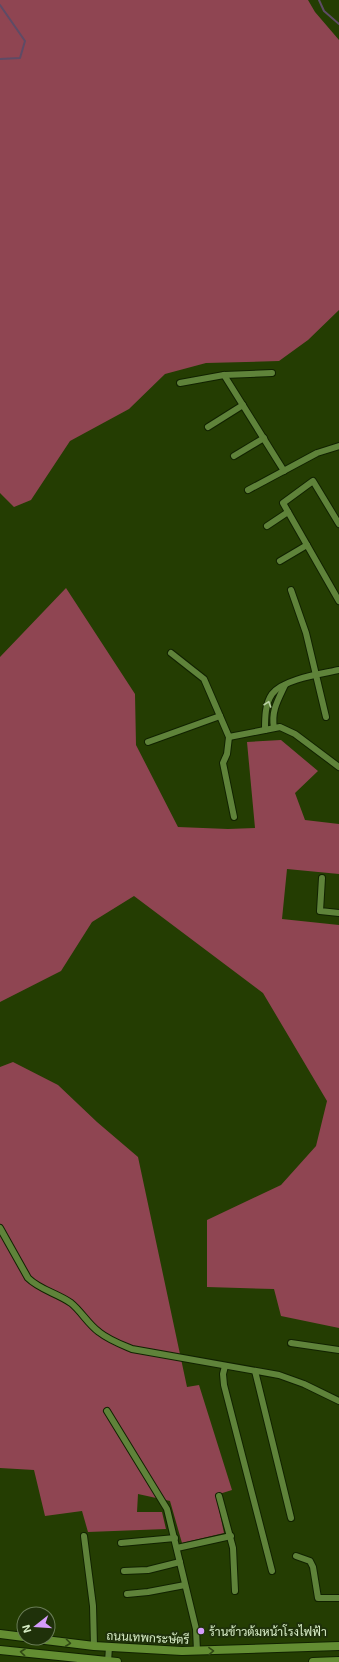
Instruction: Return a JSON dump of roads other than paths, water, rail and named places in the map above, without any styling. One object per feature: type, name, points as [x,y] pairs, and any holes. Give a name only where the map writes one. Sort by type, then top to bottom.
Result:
[{"type":"main road","points":[[0,1634],[16,1636]]},
{"type":"main road","name":"ถนนเทพกระษัตรี","points":[[56,1641],[94,1646],[197,1651],[339,1646]]},
{"type":"main road","points":[[0,1650],[117,1662]]},
{"type":"main road","points":[[313,1662],[337,1661]]},
{"type":"street","points":[[180,383],[224,375],[272,373]]},
{"type":"street","points":[[224,375],[284,471]]},
{"type":"street","points":[[208,427],[243,405]]},
{"type":"street","points":[[234,456],[264,438]]},
{"type":"street","points":[[248,490],[317,453],[339,446]]},
{"type":"street","points":[[339,524],[313,481],[283,503],[339,600]]},
{"type":"street","points":[[267,526],[288,512]]},
{"type":"street","points":[[280,561],[307,545]]},
{"type":"street","points":[[291,590],[306,633],[326,717]]},
{"type":"street","points":[[171,653],[204,679],[229,737],[227,754],[222,763],[234,817]]},
{"type":"street","points":[[265,730],[265,715],[268,702],[272,694],[294,681],[339,670]]},
{"type":"street","points":[[274,728],[272,718],[274,708],[285,685]]},
{"type":"street","points":[[148,742],[220,716]]},
{"type":"street","points":[[229,737],[280,727],[295,734],[339,767]]},
{"type":"street","points":[[322,878],[320,911],[339,913]]},
{"type":"street","points":[[0,1228],[28,1278],[35,1285],[60,1296],[72,1304],[98,1331],[111,1340],[132,1349],[279,1375],[304,1384],[339,1401]]},
{"type":"street","points":[[291,1343],[339,1350]]},
{"type":"street","points":[[225,1366],[223,1374],[224,1385],[272,1571]]},
{"type":"street","points":[[254,1371],[291,1518]]},
{"type":"street","points":[[107,1411],[167,1509],[196,1629],[197,1651]]},
{"type":"street","points":[[219,1496],[231,1536],[235,1591]]},
{"type":"street","points":[[84,1536],[93,1606],[94,1646]]},
{"type":"street","points":[[177,1548],[231,1536]]},
{"type":"street","points":[[121,1543],[175,1538]]},
{"type":"street","points":[[296,1556],[310,1561],[313,1567],[318,1598],[339,1598]]},
{"type":"street","points":[[124,1571],[148,1570],[180,1562]]},
{"type":"street","points":[[127,1594],[148,1592],[185,1585]]},
{"type":"street","points":[[108,1662],[109,1647]]},
{"type":"waterway","points":[[319,0],[324,11],[339,24]]},
{"type":"waterway","points":[[0,5],[25,41],[20,58],[0,59]]},
{"type":"place","name":"ร้านข้าวต้มหน้าโรงไฟฟ้า","points":[[201,1631]]}]
